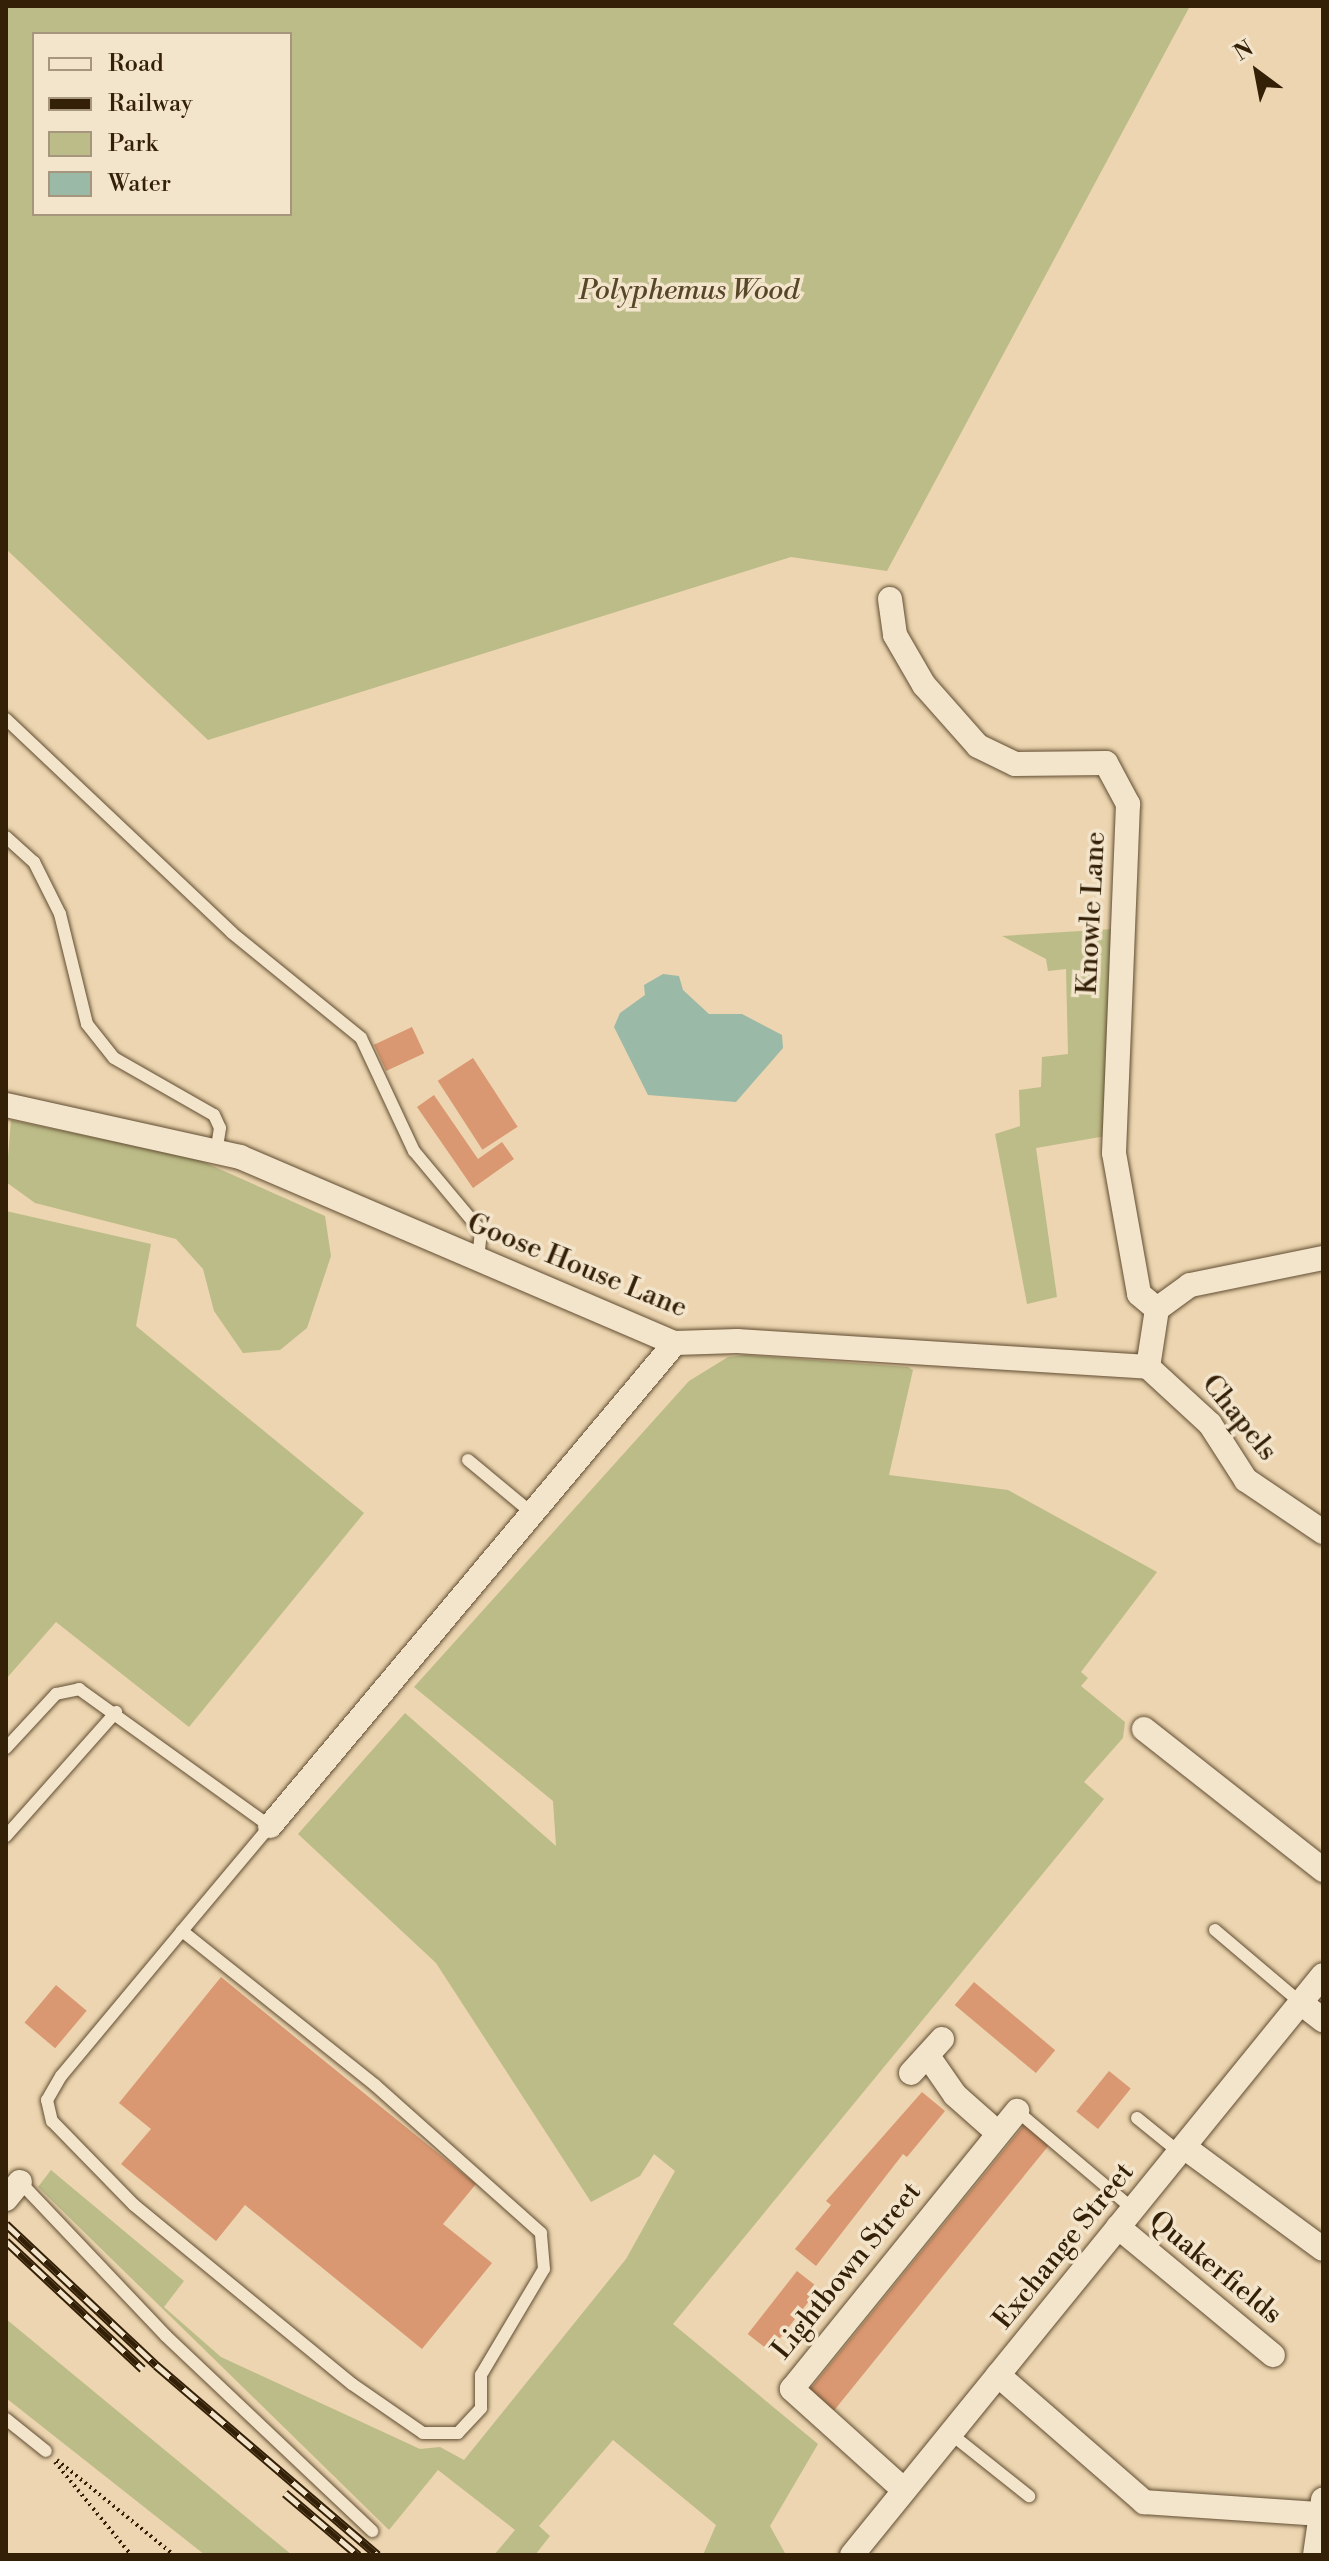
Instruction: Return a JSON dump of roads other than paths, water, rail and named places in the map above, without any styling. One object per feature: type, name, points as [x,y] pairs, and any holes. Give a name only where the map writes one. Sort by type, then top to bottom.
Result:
[{"type":"street","name":"Knowle Lane","points":[[890,599],[895,635],[924,685],[978,746],[1015,764],[1106,763],[1128,804],[1114,1153],[1139,1294],[1157,1309]]},
{"type":"street","name":"Goose House Lane","points":[[6,1105],[216,1152],[675,1343],[737,1341],[1148,1367]]},
{"type":"street","points":[[1148,1367],[1157,1309],[1190,1285],[1323,1258]]},
{"type":"street","points":[[270,1826],[675,1343]]},
{"type":"street","name":"Chapels","points":[[1148,1367],[1210,1424],[1246,1480],[1323,1532]]},
{"type":"street","points":[[1144,1729],[1323,1870]]},
{"type":"street","name":"Exchange Street","points":[[852,2555],[1323,1975]]},
{"type":"street","points":[[1301,2003],[1323,2020]]},
{"type":"street","points":[[927,2056],[955,2095],[998,2133]]},
{"type":"street","name":"Lightbown Street","points":[[904,2490],[792,2389],[1017,2111]]},
{"type":"street","points":[[1182,2150],[1323,2249]]},
{"type":"street","name":"Quakerfields","points":[[1126,2218],[1273,2355]]},
{"type":"street","points":[[998,2375],[1144,2502],[1322,2507],[1315,2555]]},
{"type":"lane","points":[[6,719],[232,933],[361,1038],[414,1151],[481,1231],[478,1259]]},
{"type":"lane","points":[[6,837],[34,862],[60,914],[87,1024],[114,1058],[214,1115],[220,1128],[216,1152]]},
{"type":"lane","points":[[468,1460],[533,1514]]},
{"type":"lane","points":[[6,1748],[67,1688],[116,1712],[270,1826],[182,1931],[61,2076],[47,2100],[52,2121],[134,2205],[352,2384],[423,2433],[458,2433],[481,2408],[481,2375],[544,2269],[541,2233],[375,2085],[182,1931]]},
{"type":"lane","points":[[6,1836],[116,1712]]},
{"type":"lane","points":[[1215,1930],[1301,2003]]},
{"type":"lane","points":[[1017,2111],[1126,2218]]},
{"type":"lane","points":[[1137,2118],[1182,2150]]},
{"type":"lane","points":[[13,2190],[372,2531]]},
{"type":"lane","points":[[6,2419],[46,2451]]},
{"type":"lane","points":[[951,2434],[1029,2496]]},
{"type":"water","points":[[663,974],[679,976],[683,990],[709,1014],[742,1014],[782,1035],[783,1048],[736,1102],[648,1095],[614,1027],[620,1013],[645,995],[644,985]]},
{"type":"railway","points":[[6,2224],[156,2365],[378,2555]]},
{"type":"railway","points":[[6,2241],[143,2369]]},
{"type":"railway","points":[[285,2493],[358,2555]]},
{"type":"park label","name":"Polyphemus Wood","points":[[689,291]]}]
